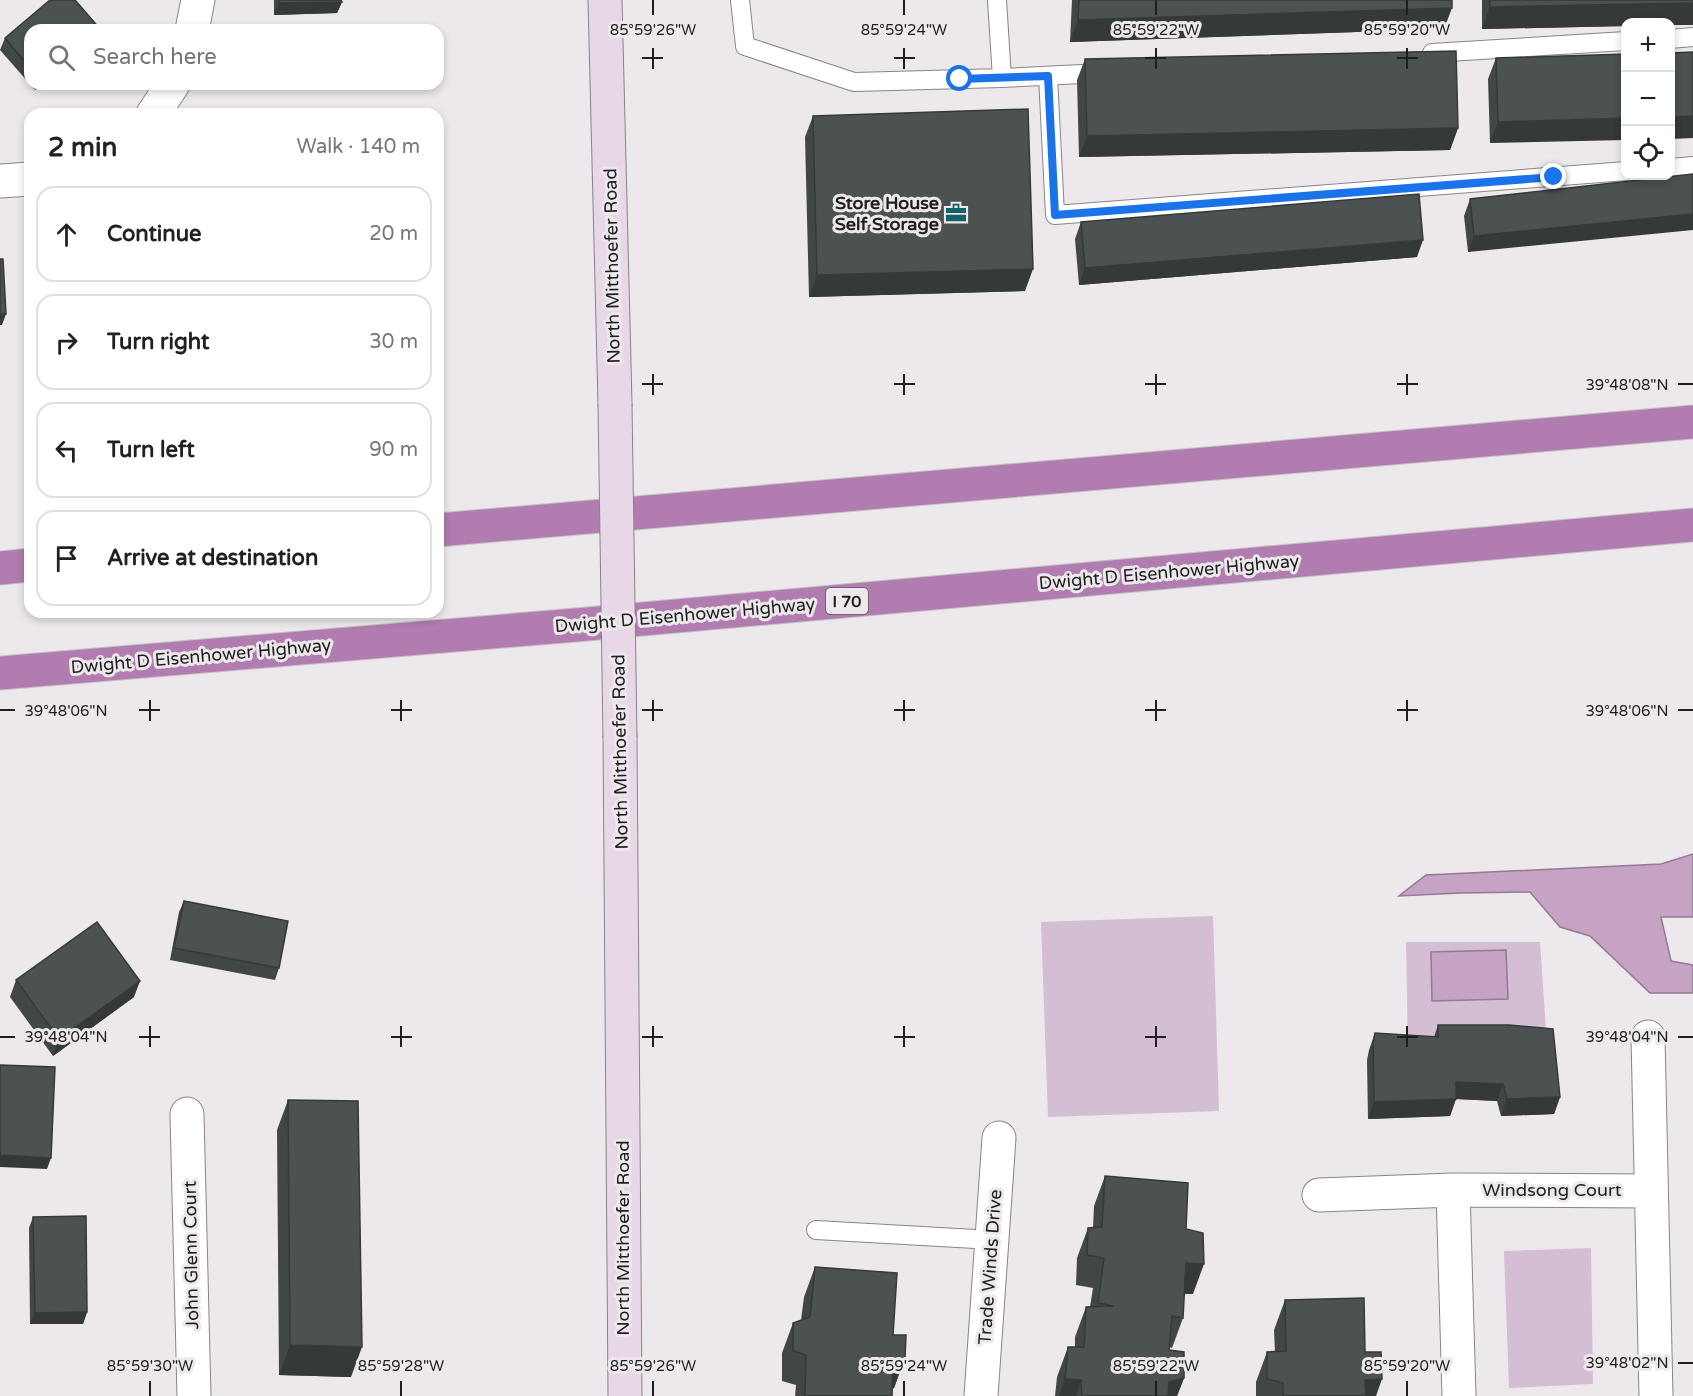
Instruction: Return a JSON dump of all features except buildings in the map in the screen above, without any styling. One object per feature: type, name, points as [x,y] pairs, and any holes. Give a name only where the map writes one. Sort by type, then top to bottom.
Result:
[{"type":"highway","points":[[444,529],[1693,422]]},
{"type":"highway","name":"Dwight D Eisenhower Highway","points":[[0,673],[576,625],[1693,525]]},
{"type":"highway","points":[[0,568],[24,566]]},
{"type":"main road","name":"North Mitthoefer Road","points":[[605,0],[620,738],[625,1396]]},
{"type":"street","points":[[157,108],[169,90]]},
{"type":"street","points":[[0,181],[24,179]]},
{"type":"street","points":[[1648,1037],[1656,1396]]},
{"type":"street","name":"John Glenn Court","points":[[188,1114],[194,1396]]},
{"type":"street","name":"Trade Winds Drive","points":[[981,1396],[999,1138]]},
{"type":"street","points":[[1453,1190],[1459,1396]]},
{"type":"street","name":"Windsong Court","points":[[1319,1195],[1453,1190],[1650,1191]]},
{"type":"lane","points":[[740,0],[745,46],[854,82],[1119,72]]},
{"type":"lane","points":[[997,0],[1002,78]]},
{"type":"lane","points":[[1675,39],[1693,37]]},
{"type":"lane","points":[[1413,54],[1621,42]]},
{"type":"lane","points":[[1048,76],[1055,215],[1621,171]]},
{"type":"lane","points":[[1675,168],[1693,166]]},
{"type":"lane","points":[[816,1230],[993,1240]]},
{"type":"shaded area","points":[[1693,854],[1693,917],[1661,917],[1671,961],[1693,965],[1693,993],[1650,993],[1590,936],[1560,927],[1530,892],[1399,896],[1426,875],[1661,864]]},
{"type":"shaded area","points":[[1213,916],[1219,1111],[1048,1117],[1041,922]]},
{"type":"shaded area","points":[[1406,942],[1540,942],[1547,1045],[1408,1052]]},
{"type":"shaded area","points":[[1506,950],[1508,999],[1432,1001],[1431,952]]},
{"type":"shaded area","points":[[1591,1248],[1593,1384],[1509,1388],[1504,1251]]},
{"type":"place","name":"Store House Self Storage","points":[[956,213]]},
{"type":"route","points":[[960,79],[1048,76],[1055,215],[1554,177]]}]
